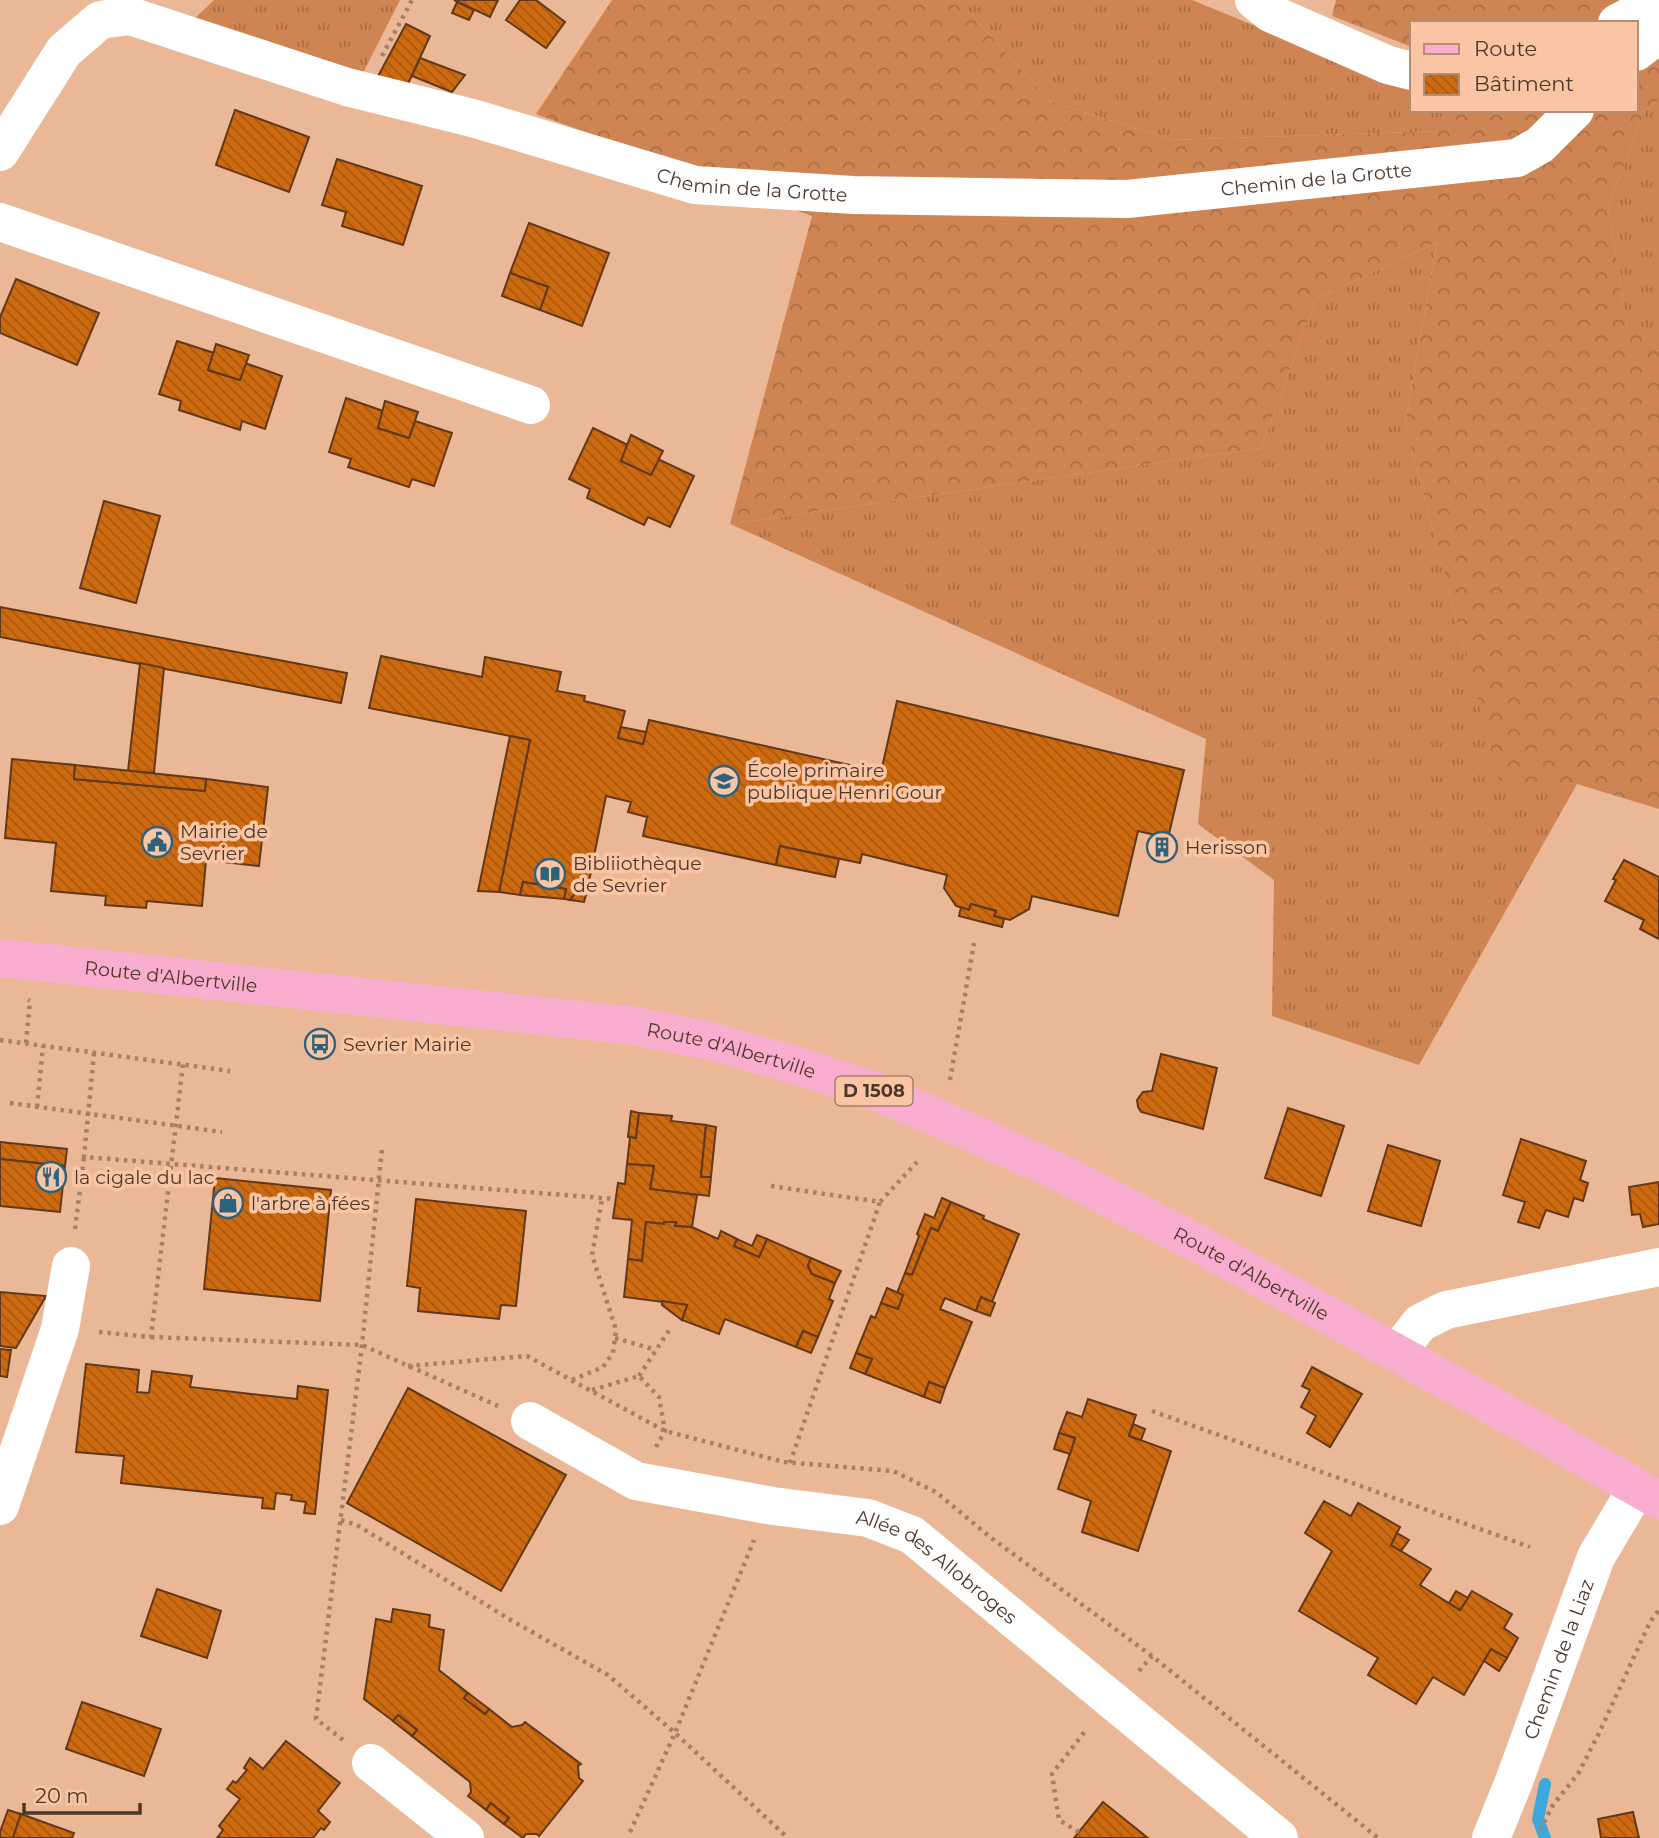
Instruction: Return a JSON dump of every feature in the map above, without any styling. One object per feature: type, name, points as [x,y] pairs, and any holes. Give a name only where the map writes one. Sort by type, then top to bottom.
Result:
[{"type":"main road","name":"Route d'Albertville","points":[[0,958],[634,1026],[710,1041],[787,1062],[872,1090],[1051,1168],[1197,1243],[1527,1424],[1648,1494]]},
{"type":"street","points":[[1254,0],[1269,13],[1388,65],[1410,70]]},
{"type":"street","points":[[1621,21],[1659,1]]},
{"type":"street","name":"Chemin de la Grotte","points":[[0,152],[64,51],[100,20],[130,16],[364,91],[476,119],[695,185],[853,195],[1127,199],[1517,158],[1540,145],[1573,112]]},
{"type":"street","points":[[1638,50],[1659,34]]},
{"type":"street","points":[[0,222],[531,405]]},
{"type":"street","points":[[0,1506],[60,1329],[71,1266]]},
{"type":"street","points":[[1397,1353],[1420,1323],[1446,1310],[1659,1267]]},
{"type":"street","name":"Allée des Allobroges","points":[[530,1421],[636,1481],[773,1506],[869,1518],[912,1535],[1279,1838]]},
{"type":"street","name":"Chemin de la Liaz","points":[[1492,1838],[1596,1557],[1648,1494]]},
{"type":"street","points":[[371,1763],[465,1838]]},
{"type":"path","points":[[364,91],[412,0]]},
{"type":"path","points":[[949,1085],[974,943]]},
{"type":"path","points":[[26,1043],[30,1001]]},
{"type":"path","points":[[0,1040],[230,1071]]},
{"type":"path","points":[[37,1107],[43,1046]]},
{"type":"path","points":[[71,1266],[94,1053]]},
{"type":"path","points":[[151,1338],[183,1064]]},
{"type":"path","points":[[10,1103],[222,1132]]},
{"type":"path","points":[[371,1763],[316,1719],[362,1345],[382,1148]]},
{"type":"path","points":[[84,1157],[615,1199]]},
{"type":"path","points":[[771,1186],[880,1202],[917,1161]]},
{"type":"path","points":[[572,1380],[603,1367],[613,1353],[616,1329],[592,1255],[602,1199]]},
{"type":"path","points":[[60,1329],[151,1338],[362,1345],[530,1421]]},
{"type":"path","points":[[591,1391],[639,1376],[670,1329]]},
{"type":"path","points":[[615,1338],[656,1350]]},
{"type":"path","points":[[639,1376],[659,1397],[665,1431]]},
{"type":"path","points":[[1152,1411],[1530,1548]]},
{"type":"path","points":[[341,1520],[357,1525],[509,1619],[608,1675],[788,1838]]},
{"type":"path","points":[[1535,1838],[1553,1805],[1578,1774],[1650,1622],[1659,1610]]},
{"type":"path","points":[[1079,1832],[1059,1820],[1052,1774],[1152,1656]]},
{"type":"green space","points":[[214,0],[400,0],[362,75],[188,25]]},
{"type":"green space","points":[[612,0],[958,0],[1050,101],[1171,140],[1439,131],[1444,112],[1638,112],[1638,21],[1410,21],[1410,46],[1332,16],[1336,0],[1659,0],[1659,100],[1644,112],[1608,207],[1627,325],[1659,351],[1659,809],[1577,784],[1499,781],[1405,425],[1437,242],[1316,299],[1261,448],[730,524],[812,216],[536,114]]},
{"type":"green space","points":[[958,0],[1192,0],[1410,89],[1410,112],[1444,112],[1440,131],[1171,140],[1050,101]]},
{"type":"green space","points":[[1659,100],[1659,351],[1627,326],[1608,207],[1644,112]]},
{"type":"green space","points":[[1437,242],[1405,425],[1499,780],[1577,784],[1419,1065],[1272,1016],[1274,880],[1198,824],[1206,739],[730,524],[1261,448],[1316,299]]},
{"type":"building","points":[[454,0],[498,0],[490,17]]},
{"type":"building","points":[[520,0],[536,0],[565,22],[546,48],[506,20]]},
{"type":"building","points":[[457,2],[474,10],[469,20],[452,13]]},
{"type":"building","points":[[406,24],[430,36],[407,86],[377,78]]},
{"type":"building","points":[[420,58],[465,75],[452,92],[412,76]]},
{"type":"building","points":[[235,110],[309,137],[289,192],[216,165]]},
{"type":"building","points":[[337,159],[422,186],[403,245],[342,226],[346,212],[322,205]]},
{"type":"building","points":[[529,223],[609,253],[582,326],[540,310],[548,287],[510,273]]},
{"type":"building","points":[[510,273],[548,287],[540,310],[502,296]]},
{"type":"building","points":[[16,279],[99,313],[77,365],[0,333],[0,317]]},
{"type":"building","points":[[177,341],[214,353],[208,370],[240,380],[245,363],[282,376],[265,429],[242,421],[240,430],[179,410],[181,401],[159,394]]},
{"type":"building","points":[[216,344],[249,355],[240,380],[208,370]]},
{"type":"building","points":[[346,398],[383,411],[378,428],[409,438],[415,421],[452,433],[434,486],[412,479],[409,487],[348,467],[351,459],[329,452]]},
{"type":"building","points":[[385,401],[418,412],[409,438],[378,428]]},
{"type":"building","points":[[593,428],[628,445],[621,461],[651,475],[658,459],[694,476],[670,527],[648,517],[644,525],[587,498],[590,489],[569,479]]},
{"type":"building","points":[[631,435],[663,451],[651,475],[621,461]]},
{"type":"building","points":[[104,501],[160,516],[136,603],[80,588]]},
{"type":"building","points":[[0,607],[347,673],[341,703],[0,637]]},
{"type":"building","points":[[381,656],[482,677],[485,657],[561,672],[557,691],[585,696],[584,701],[625,711],[618,738],[643,744],[649,720],[881,772],[897,701],[1184,770],[1168,838],[1138,831],[1118,916],[1032,896],[1029,909],[1010,920],[994,916],[996,911],[971,904],[969,910],[956,906],[944,888],[947,875],[862,854],[860,863],[780,846],[776,865],[643,836],[647,817],[628,812],[631,802],[606,796],[587,892],[577,891],[570,900],[564,899],[566,889],[523,882],[520,895],[499,892],[530,740],[369,708]]},
{"type":"building","points":[[140,663],[164,668],[154,773],[128,771]]},
{"type":"building","points":[[621,727],[646,732],[643,744],[618,738]]},
{"type":"building","points":[[510,736],[530,740],[499,892],[478,891]]},
{"type":"building","points":[[12,759],[75,765],[74,779],[205,791],[206,779],[268,787],[259,866],[206,860],[202,906],[147,901],[146,908],[105,905],[106,896],[51,891],[56,843],[5,838]]},
{"type":"building","points":[[75,765],[206,779],[205,791],[74,779]]},
{"type":"building","name":"Herisson","points":[[1155,839],[1171,843],[1169,855],[1152,851]]},
{"type":"building","points":[[780,846],[839,859],[835,877],[776,865]]},
{"type":"building","points":[[1624,860],[1659,877],[1659,939],[1640,929],[1644,920],[1605,901]]},
{"type":"building","points":[[523,882],[566,889],[564,899],[520,895]]},
{"type":"building","points":[[577,891],[587,892],[584,902],[570,900]]},
{"type":"building","points":[[971,904],[996,911],[994,916],[1004,919],[1002,927],[959,916],[961,907],[969,910]]},
{"type":"building","points":[[1161,1054],[1217,1068],[1203,1129],[1141,1112],[1138,1107],[1137,1100],[1143,1092],[1152,1091]]},
{"type":"building","points":[[1288,1108],[1344,1126],[1321,1196],[1265,1178]]},
{"type":"building","points":[[631,1111],[639,1113],[636,1138],[628,1137]]},
{"type":"building","points":[[639,1113],[672,1116],[671,1121],[706,1125],[701,1177],[711,1177],[709,1196],[650,1189],[654,1166],[627,1164],[630,1137],[636,1138]]},
{"type":"building","points":[[706,1125],[716,1127],[711,1177],[701,1177]]},
{"type":"building","points":[[1521,1139],[1586,1161],[1580,1180],[1588,1183],[1583,1201],[1574,1198],[1568,1217],[1546,1210],[1539,1228],[1518,1222],[1525,1202],[1503,1195]]},
{"type":"building","points":[[0,1142],[67,1149],[65,1166],[0,1159]]},
{"type":"building","points":[[1388,1145],[1440,1161],[1421,1226],[1368,1211]]},
{"type":"building","points":[[0,1159],[65,1166],[60,1212],[0,1206]]},
{"type":"building","points":[[627,1164],[654,1166],[650,1189],[697,1195],[692,1227],[675,1226],[676,1222],[646,1222],[642,1261],[628,1259],[632,1220],[613,1218],[618,1183],[625,1184]]},
{"type":"building","points":[[215,1178],[331,1190],[320,1301],[204,1289]]},
{"type":"building","points":[[1659,1182],[1659,1224],[1643,1227],[1640,1214],[1632,1215],[1629,1187]]},
{"type":"building","points":[[942,1198],[951,1202],[938,1231],[931,1228],[912,1275],[905,1273],[925,1214],[934,1218]]},
{"type":"building","points":[[416,1199],[526,1211],[516,1306],[501,1305],[499,1319],[418,1311],[420,1288],[407,1286]]},
{"type":"building","points":[[951,1202],[1019,1234],[992,1302],[981,1297],[976,1311],[945,1298],[940,1309],[972,1322],[945,1388],[929,1382],[924,1397],[865,1374],[872,1359],[856,1353],[871,1316],[875,1318],[881,1303],[898,1309],[903,1295],[897,1293],[905,1273],[912,1275],[931,1228],[938,1231]]},
{"type":"building","points":[[646,1222],[676,1222],[675,1226],[692,1227],[718,1239],[721,1231],[737,1239],[734,1246],[759,1257],[767,1239],[811,1258],[808,1266],[812,1274],[835,1283],[829,1299],[833,1301],[818,1337],[803,1331],[796,1347],[725,1319],[719,1334],[682,1320],[687,1305],[624,1297],[628,1259],[642,1261]]},
{"type":"building","points":[[757,1235],[767,1239],[759,1257],[734,1246],[737,1239],[752,1246]]},
{"type":"building","points":[[811,1258],[841,1271],[835,1283],[812,1274],[808,1266]]},
{"type":"building","points":[[887,1288],[903,1295],[898,1309],[881,1303]]},
{"type":"building","points":[[0,1292],[46,1296],[16,1348],[0,1346]]},
{"type":"building","points":[[981,1297],[995,1303],[990,1316],[976,1311]]},
{"type":"building","points":[[662,1301],[687,1305],[682,1320],[662,1305]]},
{"type":"building","points":[[803,1331],[818,1337],[811,1353],[796,1347]]},
{"type":"building","points":[[0,1349],[11,1350],[7,1377],[0,1376]]},
{"type":"building","points":[[856,1353],[872,1359],[865,1374],[850,1368]]},
{"type":"building","points":[[86,1364],[139,1370],[137,1392],[149,1393],[152,1371],[192,1376],[190,1387],[297,1399],[298,1386],[328,1390],[315,1514],[304,1513],[306,1502],[291,1500],[292,1495],[276,1493],[274,1509],[262,1508],[263,1498],[121,1483],[124,1456],[76,1452]]},
{"type":"building","points":[[1312,1367],[1362,1394],[1330,1447],[1307,1433],[1316,1416],[1301,1407],[1310,1390],[1302,1386]]},
{"type":"building","points":[[929,1382],[945,1388],[940,1403],[924,1397]]},
{"type":"building","points":[[408,1388],[566,1475],[501,1591],[347,1503]]},
{"type":"building","points":[[1088,1399],[1136,1415],[1129,1436],[1171,1451],[1138,1551],[1082,1532],[1091,1501],[1058,1489],[1075,1438],[1059,1433],[1067,1412],[1082,1417]]},
{"type":"building","points":[[1133,1424],[1145,1429],[1141,1440],[1129,1436]]},
{"type":"building","points":[[1059,1433],[1075,1438],[1070,1454],[1054,1449]]},
{"type":"building","points":[[1324,1501],[1351,1516],[1358,1503],[1400,1527],[1391,1545],[1431,1569],[1420,1585],[1460,1610],[1472,1591],[1512,1614],[1504,1628],[1518,1638],[1507,1658],[1491,1649],[1464,1695],[1433,1677],[1416,1704],[1368,1675],[1378,1658],[1299,1611],[1332,1551],[1305,1533]]},
{"type":"building","points":[[1397,1533],[1409,1540],[1401,1551],[1391,1545]]},
{"type":"building","points":[[157,1589],[221,1611],[207,1658],[141,1636]]},
{"type":"building","points":[[1456,1591],[1468,1598],[1460,1610],[1449,1603]]},
{"type":"building","points":[[393,1609],[430,1615],[429,1627],[444,1630],[439,1670],[468,1693],[464,1698],[485,1714],[489,1709],[512,1727],[525,1722],[581,1764],[578,1766],[579,1778],[583,1781],[539,1836],[526,1834],[523,1838],[504,1824],[509,1818],[491,1803],[486,1810],[468,1796],[471,1792],[470,1782],[412,1736],[417,1730],[398,1715],[393,1721],[364,1699],[376,1619],[391,1622]]},
{"type":"building","points":[[1491,1649],[1507,1658],[1499,1671],[1484,1661]]},
{"type":"building","points":[[468,1693],[489,1709],[485,1714],[464,1698]]},
{"type":"building","points":[[82,1702],[161,1729],[144,1776],[66,1749]]},
{"type":"building","points":[[398,1715],[417,1730],[412,1736],[393,1721]]},
{"type":"building","points":[[286,1741],[340,1783],[318,1811],[330,1822],[313,1838],[217,1838],[223,1830],[219,1826],[240,1799],[227,1789],[247,1770],[244,1768],[250,1758],[263,1769]]},
{"type":"building","points":[[1103,1802],[1148,1838],[1074,1838]]},
{"type":"building","points":[[491,1803],[509,1818],[504,1824],[486,1810]]},
{"type":"building","points":[[8,1810],[21,1814],[13,1838],[2,1838],[0,1832]]},
{"type":"building","points":[[1633,1812],[1639,1838],[1601,1838],[1598,1819]]},
{"type":"building","points":[[21,1814],[74,1833],[72,1838],[13,1838]]},
{"type":"waterway","points":[[1545,1784],[1538,1819],[1545,1838]]},
{"type":"place","name":"École primaire publique Henri Gour","points":[[724,781]]},
{"type":"place","name":"Mairie de Sevrier","points":[[157,842]]},
{"type":"place","name":"Herisson","points":[[1162,847]]},
{"type":"place","name":"Bibliiothèque de Sevrier","points":[[550,874]]},
{"type":"place","name":"Sevrier Mairie","points":[[320,1044]]},
{"type":"place","name":"la cigale du lac","points":[[51,1177]]},
{"type":"place","name":"l'arbre à fées","points":[[228,1203]]}]
